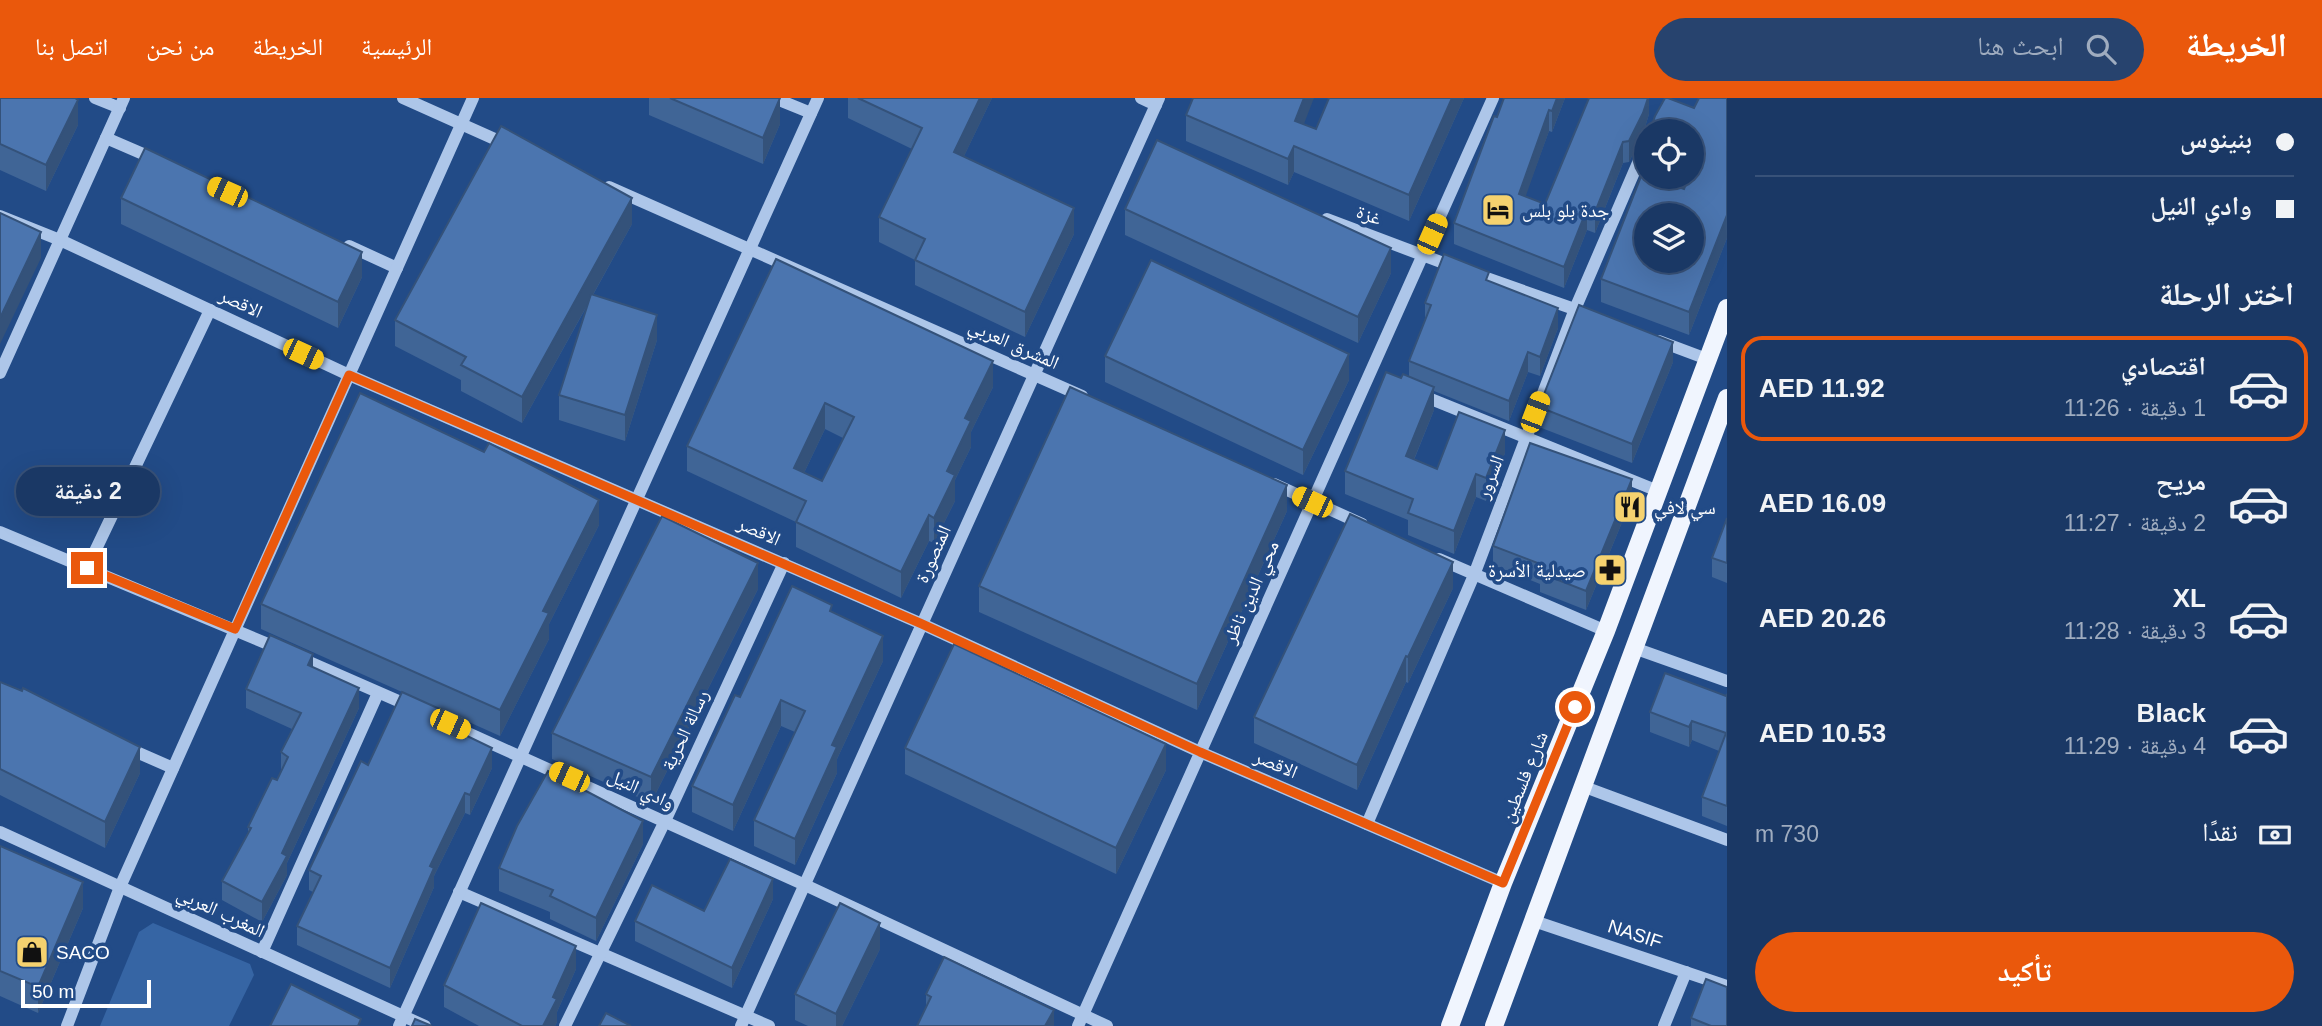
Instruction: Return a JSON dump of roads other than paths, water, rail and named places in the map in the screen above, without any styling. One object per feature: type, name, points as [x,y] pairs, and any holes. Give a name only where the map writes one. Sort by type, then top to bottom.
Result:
[{"type":"main road","name":"شارع فلسطين","points":[[1450,1026],[1503,883],[1606,631],[1727,308]]},
{"type":"main road","points":[[1494,1026],[1531,920],[1727,398]]},
{"type":"street","points":[[0,373],[122,103],[95,98]]},
{"type":"street","points":[[403,98],[524,152]]},
{"type":"street","points":[[67,1026],[120,887],[473,98]]},
{"type":"street","points":[[774,98],[811,113]]},
{"type":"street","points":[[401,1021],[818,98]]},
{"type":"street","points":[[1142,98],[1158,101]]},
{"type":"street","name":"محي الدين ناظر","points":[[1080,1020],[1312,502],[1376,376],[1422,256],[1493,98]]},
{"type":"street","name":"المنصورة","points":[[744,1020],[1158,101]]},
{"type":"street","points":[[106,138],[169,166]]},
{"type":"street","points":[[1138,145],[1151,150]]},
{"type":"street","name":"السرور","points":[[1367,824],[1474,575],[1575,309],[1634,172]]},
{"type":"street","name":"المشرق العربي","points":[[600,183],[751,247],[1098,403]]},
{"type":"street","name":"الاقصر","points":[[0,216],[60,240],[349,375],[784,563],[1200,752],[1503,883]]},
{"type":"street","name":"غزة","points":[[1319,216],[1422,256],[1599,318]]},
{"type":"street","points":[[334,240],[397,268]]},
{"type":"street","points":[[87,568],[210,310]]},
{"type":"street","points":[[1647,336],[1707,359]]},
{"type":"street","points":[[1406,388],[1658,491]]},
{"type":"street","points":[[1262,478],[1374,530]]},
{"type":"street","name":"وادي النيل","points":[[0,532],[235,629],[521,755],[805,885],[1080,1020],[1107,1026]]},
{"type":"street","points":[[1424,552],[1606,631]]},
{"type":"street","name":"رسالة الحرية","points":[[565,1026],[665,821],[784,563]]},
{"type":"street","points":[[1633,648],[1727,681]]},
{"type":"street","points":[[262,951],[378,692]]},
{"type":"street","points":[[111,741],[173,768]]},
{"type":"street","points":[[1582,786],[1727,840]]},
{"type":"street","name":"المغرب العربي","points":[[0,832],[262,951],[401,1021],[425,1026]]},
{"type":"street","points":[[459,892],[601,953],[744,1020],[769,1026]]},
{"type":"street","name":"NASIF","points":[[1531,920],[1727,986]]},
{"type":"street","points":[[1664,1026],[1686,972]]},
{"type":"place","name":"جدة بلو بلس","points":[[1498,210]]},
{"type":"place","name":"سي لافي","points":[[1630,507]]},
{"type":"place","name":"صيدلية الأسرة","points":[[1610,570]]},
{"type":"place","name":"SACO","points":[[32,952]]}]
